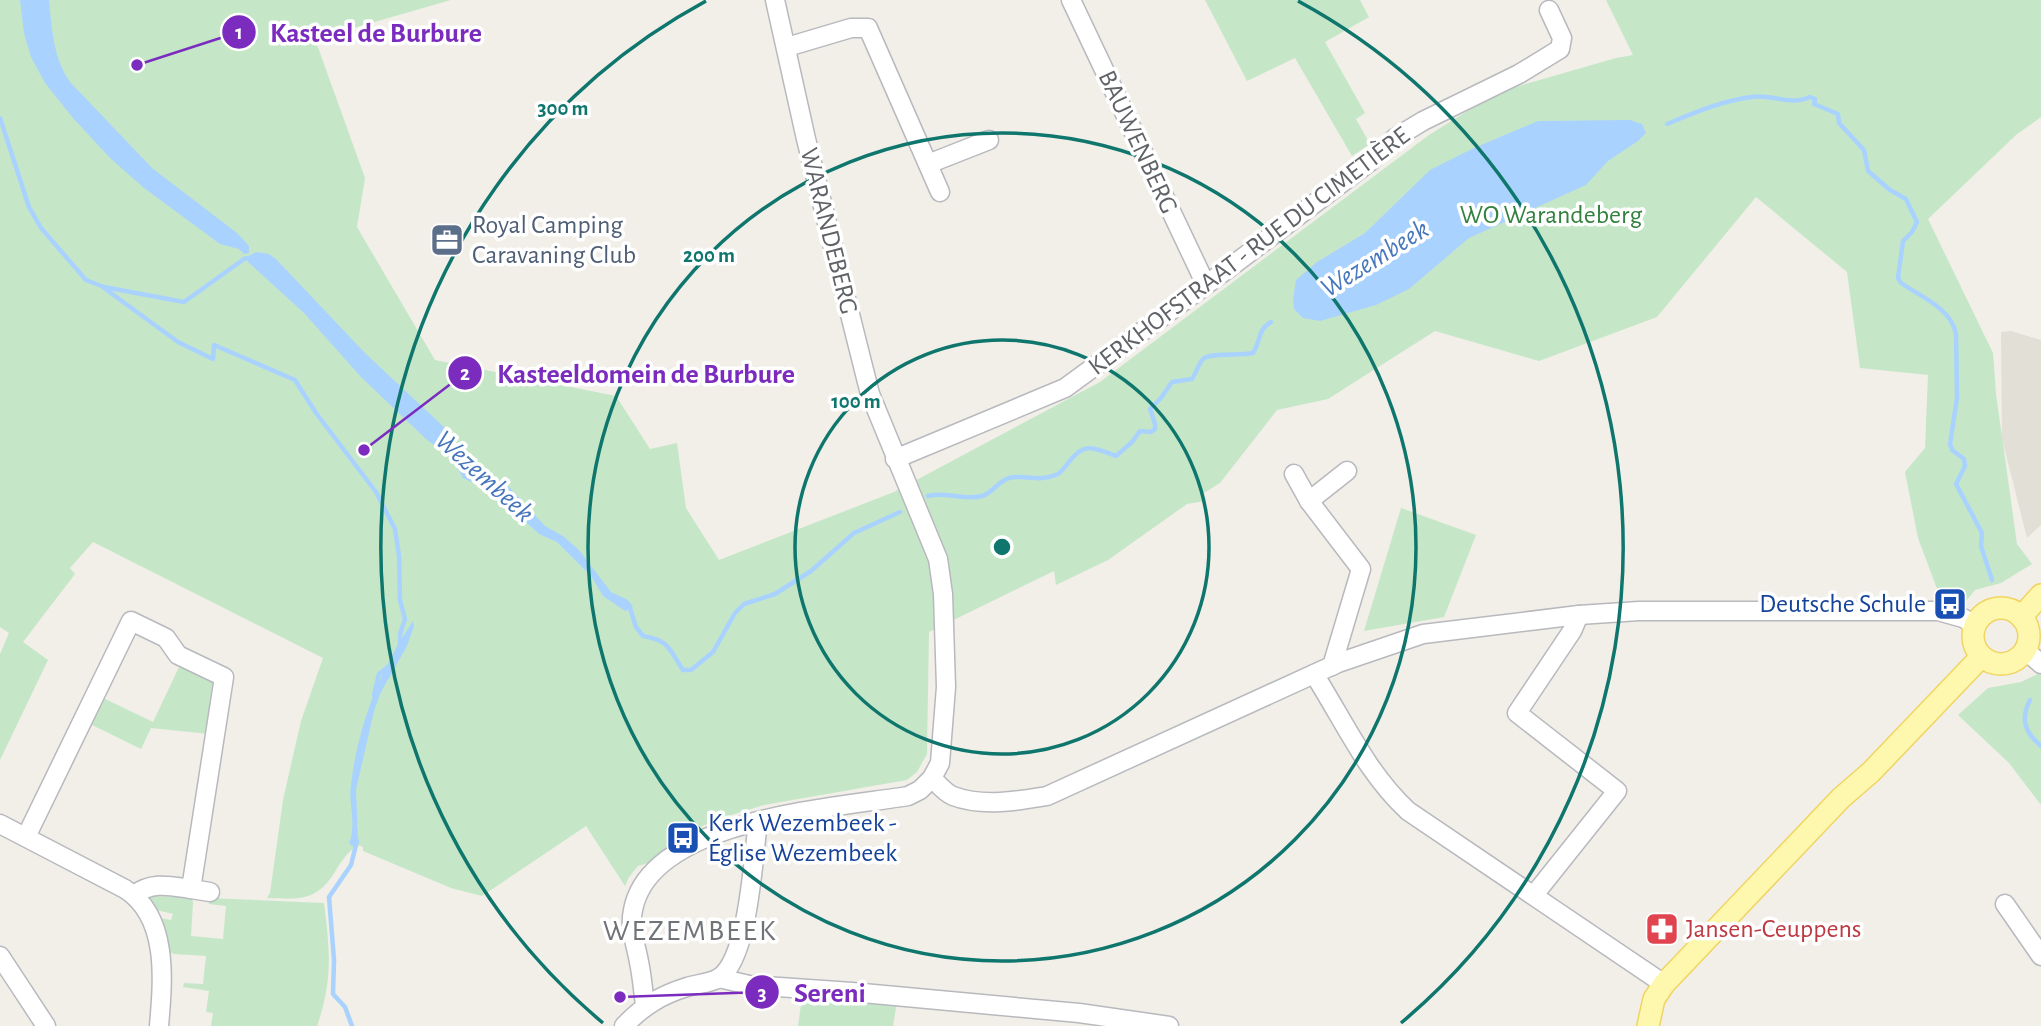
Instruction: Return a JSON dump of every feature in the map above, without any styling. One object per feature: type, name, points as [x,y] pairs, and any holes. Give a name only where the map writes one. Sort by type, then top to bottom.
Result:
[{"type":"main road","points":[[2021,617],[2041,595]]},
{"type":"main road","points":[[1995,609],[2013,611],[2021,617],[2028,631],[2034,657],[1997,664],[1981,657],[1973,644],[1972,634],[1975,625],[1987,612],[1995,609]]},
{"type":"main road","points":[[1648,1026],[1654,999],[1664,984],[1841,798],[1871,772],[1981,657]]},
{"type":"street","name":"WARANDEBERG","points":[[775,0],[860,360],[876,411],[935,550],[943,594],[946,687],[940,763],[932,778]]},
{"type":"street","name":"BAUWENBERG","points":[[1071,0],[1206,285]]},
{"type":"street","name":"KERKHOFSTRAAT - RUE DU CIMETIÈRE","points":[[895,459],[1065,388],[1372,160],[1395,138],[1423,121],[1520,74],[1560,49],[1562,38],[1549,10]]},
{"type":"street","points":[[787,47],[851,28],[868,28],[940,192]]},
{"type":"street","points":[[928,164],[989,140]]},
{"type":"street","points":[[1309,501],[1347,471]]},
{"type":"street","points":[[1294,474],[1309,501],[1360,569],[1332,666]]},
{"type":"street","points":[[643,1014],[632,919],[633,907],[643,882],[688,844],[758,822],[808,811],[908,796],[920,790],[932,778],[951,795],[972,801],[1018,801],[1047,796],[1332,666],[1423,635],[1579,615],[1639,611],[1938,611],[1963,618],[1975,625]]},
{"type":"street","points":[[1534,895],[1618,791],[1517,713],[1572,631],[1579,615]]},
{"type":"street","points":[[26,837],[131,621],[166,638],[178,655],[224,677],[191,889]]},
{"type":"street","points":[[1314,674],[1366,762],[1408,811],[1664,984]]},
{"type":"street","points":[[719,978],[737,952],[746,916],[758,822]]},
{"type":"street","points":[[0,824],[135,895],[143,904],[152,919],[160,951],[159,1026]]},
{"type":"street","points":[[135,895],[144,887],[156,885],[210,892]]},
{"type":"street","points":[[2005,904],[2041,956]]},
{"type":"street","points":[[0,956],[46,1026]]},
{"type":"street","points":[[624,1026],[666,994],[719,978],[749,985],[1079,1013],[1169,1026]]},
{"type":"shaded area","points":[[2011,331],[2041,340],[2041,525],[2027,538],[2002,439],[2001,332]]},
{"type":"green space","name":"WO Warandeberg","points":[[0,0],[451,0],[315,39],[365,178],[357,227],[435,360],[616,396],[650,449],[677,443],[686,508],[719,560],[894,492],[1100,382],[1429,135],[1498,92],[1633,55],[1606,0],[2041,0],[2041,117],[2016,135],[1928,219],[1993,353],[1996,394],[2017,544],[2032,564],[2001,583],[1975,590],[1966,601],[1942,602],[1918,538],[1905,472],[1925,448],[1928,375],[1860,368],[1847,272],[1756,197],[1657,317],[1539,361],[1435,331],[1328,399],[1277,410],[1220,483],[1204,493],[1205,501],[1187,504],[1108,560],[1056,585],[1054,571],[929,632],[927,754],[917,772],[907,780],[764,805],[718,819],[677,838],[651,862],[638,866],[625,886],[586,826],[482,896],[451,888],[363,851],[363,847],[357,845],[355,833],[354,848],[319,890],[304,897],[267,898],[270,893],[283,800],[301,721],[323,658],[93,542],[70,568],[75,574],[23,642],[48,660],[0,760],[0,654],[9,633],[0,627]]},
{"type":"green space","points":[[1205,0],[1360,0],[1369,17],[1325,42],[1365,113],[1356,119],[1370,144],[1352,156],[1295,58],[1247,81]]},
{"type":"green space","points":[[1401,508],[1476,535],[1444,617],[1364,631]]},
{"type":"green space","points":[[180,665],[211,680],[215,686],[209,734],[151,728],[141,749],[86,722],[99,696],[153,722]]},
{"type":"green space","points":[[2040,673],[2041,805],[2009,763],[1958,715],[1988,688],[2021,682]]},
{"type":"green space","points":[[148,898],[192,898],[191,936],[223,939],[226,906],[209,904],[209,898],[324,903],[329,965],[326,994],[317,1026],[211,1026],[213,1013],[206,1012],[209,991],[183,987],[184,983],[203,984],[206,956],[174,954],[166,950],[154,917],[171,920],[173,914],[152,909]]},
{"type":"green space","points":[[802,997],[897,1002],[893,1026],[798,1026]]},
{"type":"water","points":[[20,0],[49,0],[57,53],[70,82],[152,168],[237,233],[249,246],[249,253],[244,254],[239,249],[220,244],[144,188],[110,158],[73,118],[45,83],[31,57],[24,33]]},
{"type":"water","points":[[1630,120],[1642,124],[1646,133],[1608,161],[1586,185],[1469,238],[1409,289],[1376,305],[1320,321],[1303,318],[1294,309],[1296,280],[1317,262],[1365,233],[1430,170],[1538,121]]},
{"type":"water","points":[[256,252],[269,254],[276,259],[365,353],[445,428],[465,457],[480,472],[509,487],[545,526],[563,536],[579,550],[611,592],[628,600],[633,607],[625,611],[603,596],[591,576],[557,542],[539,534],[494,493],[463,478],[453,460],[426,439],[361,377],[304,313],[248,262],[249,256]]},
{"type":"water","points":[[413,621],[414,626],[407,646],[381,692],[374,711],[356,790],[358,843],[352,846],[349,843],[352,829],[350,791],[359,741],[381,678]]},
{"type":"waterway","name":"Wezembeek","points":[[1667,124],[1729,101],[1759,97],[1788,100],[1810,97],[1815,99],[1814,104],[1838,114],[1839,123],[1864,150],[1868,171],[1890,190],[1906,199],[1917,222],[1903,241],[1898,278],[1901,283],[1942,310],[1956,334],[1957,398],[1950,444],[1952,450],[1964,459],[1965,466],[1956,484],[1982,533],[1981,546],[1992,580]]},
{"type":"waterway","name":"Wezembeek","points":[[0,118],[29,207],[41,228],[86,280],[104,287],[184,302],[244,259],[253,257]]},
{"type":"waterway","points":[[104,288],[178,342],[213,359],[214,345],[295,380],[316,413],[376,492],[395,529],[400,600],[405,619],[400,645]]},
{"type":"waterway","name":"Wezembeek","points":[[928,496],[975,497],[986,494],[1009,478],[1051,477],[1059,473],[1074,455],[1085,449],[1096,449],[1116,456],[1140,431],[1151,432],[1155,429],[1150,409],[1172,382],[1192,379],[1206,357],[1253,353],[1261,332],[1271,322]]},
{"type":"waterway","name":"Wezembeek","points":[[629,605],[636,627],[643,636],[663,643],[683,670],[691,670],[713,652],[735,613],[744,604],[775,594],[811,571],[854,533],[900,512]]},
{"type":"waterway","points":[[374,695],[379,674],[388,667]]},
{"type":"waterway","name":"Wezembeek","points":[[2030,700],[2025,713],[2026,725],[2031,736],[2041,746]]},
{"type":"waterway","points":[[352,1026],[345,1007],[333,994],[334,960],[329,897],[351,865],[357,841]]},
{"type":"place","name":"Kasteel de Burbure","points":[[137,65]]},
{"type":"place","name":"Royal Camping Caravaning Club","points":[[447,240]]},
{"type":"place","name":"Kasteeldomein de Burbure","points":[[364,450]]},
{"type":"place","name":"Deutsche Schule","points":[[1950,604]]},
{"type":"place","name":"Kerk Wezembeek - Église Wezembeek","points":[[683,838]]},
{"type":"place","name":"Jansen-Ceuppens","points":[[1662,929]]},
{"type":"place","name":"Sereni","points":[[620,997]]},
{"type":"district","name":"WEZEMBEEK","points":[[690,931]]}]
